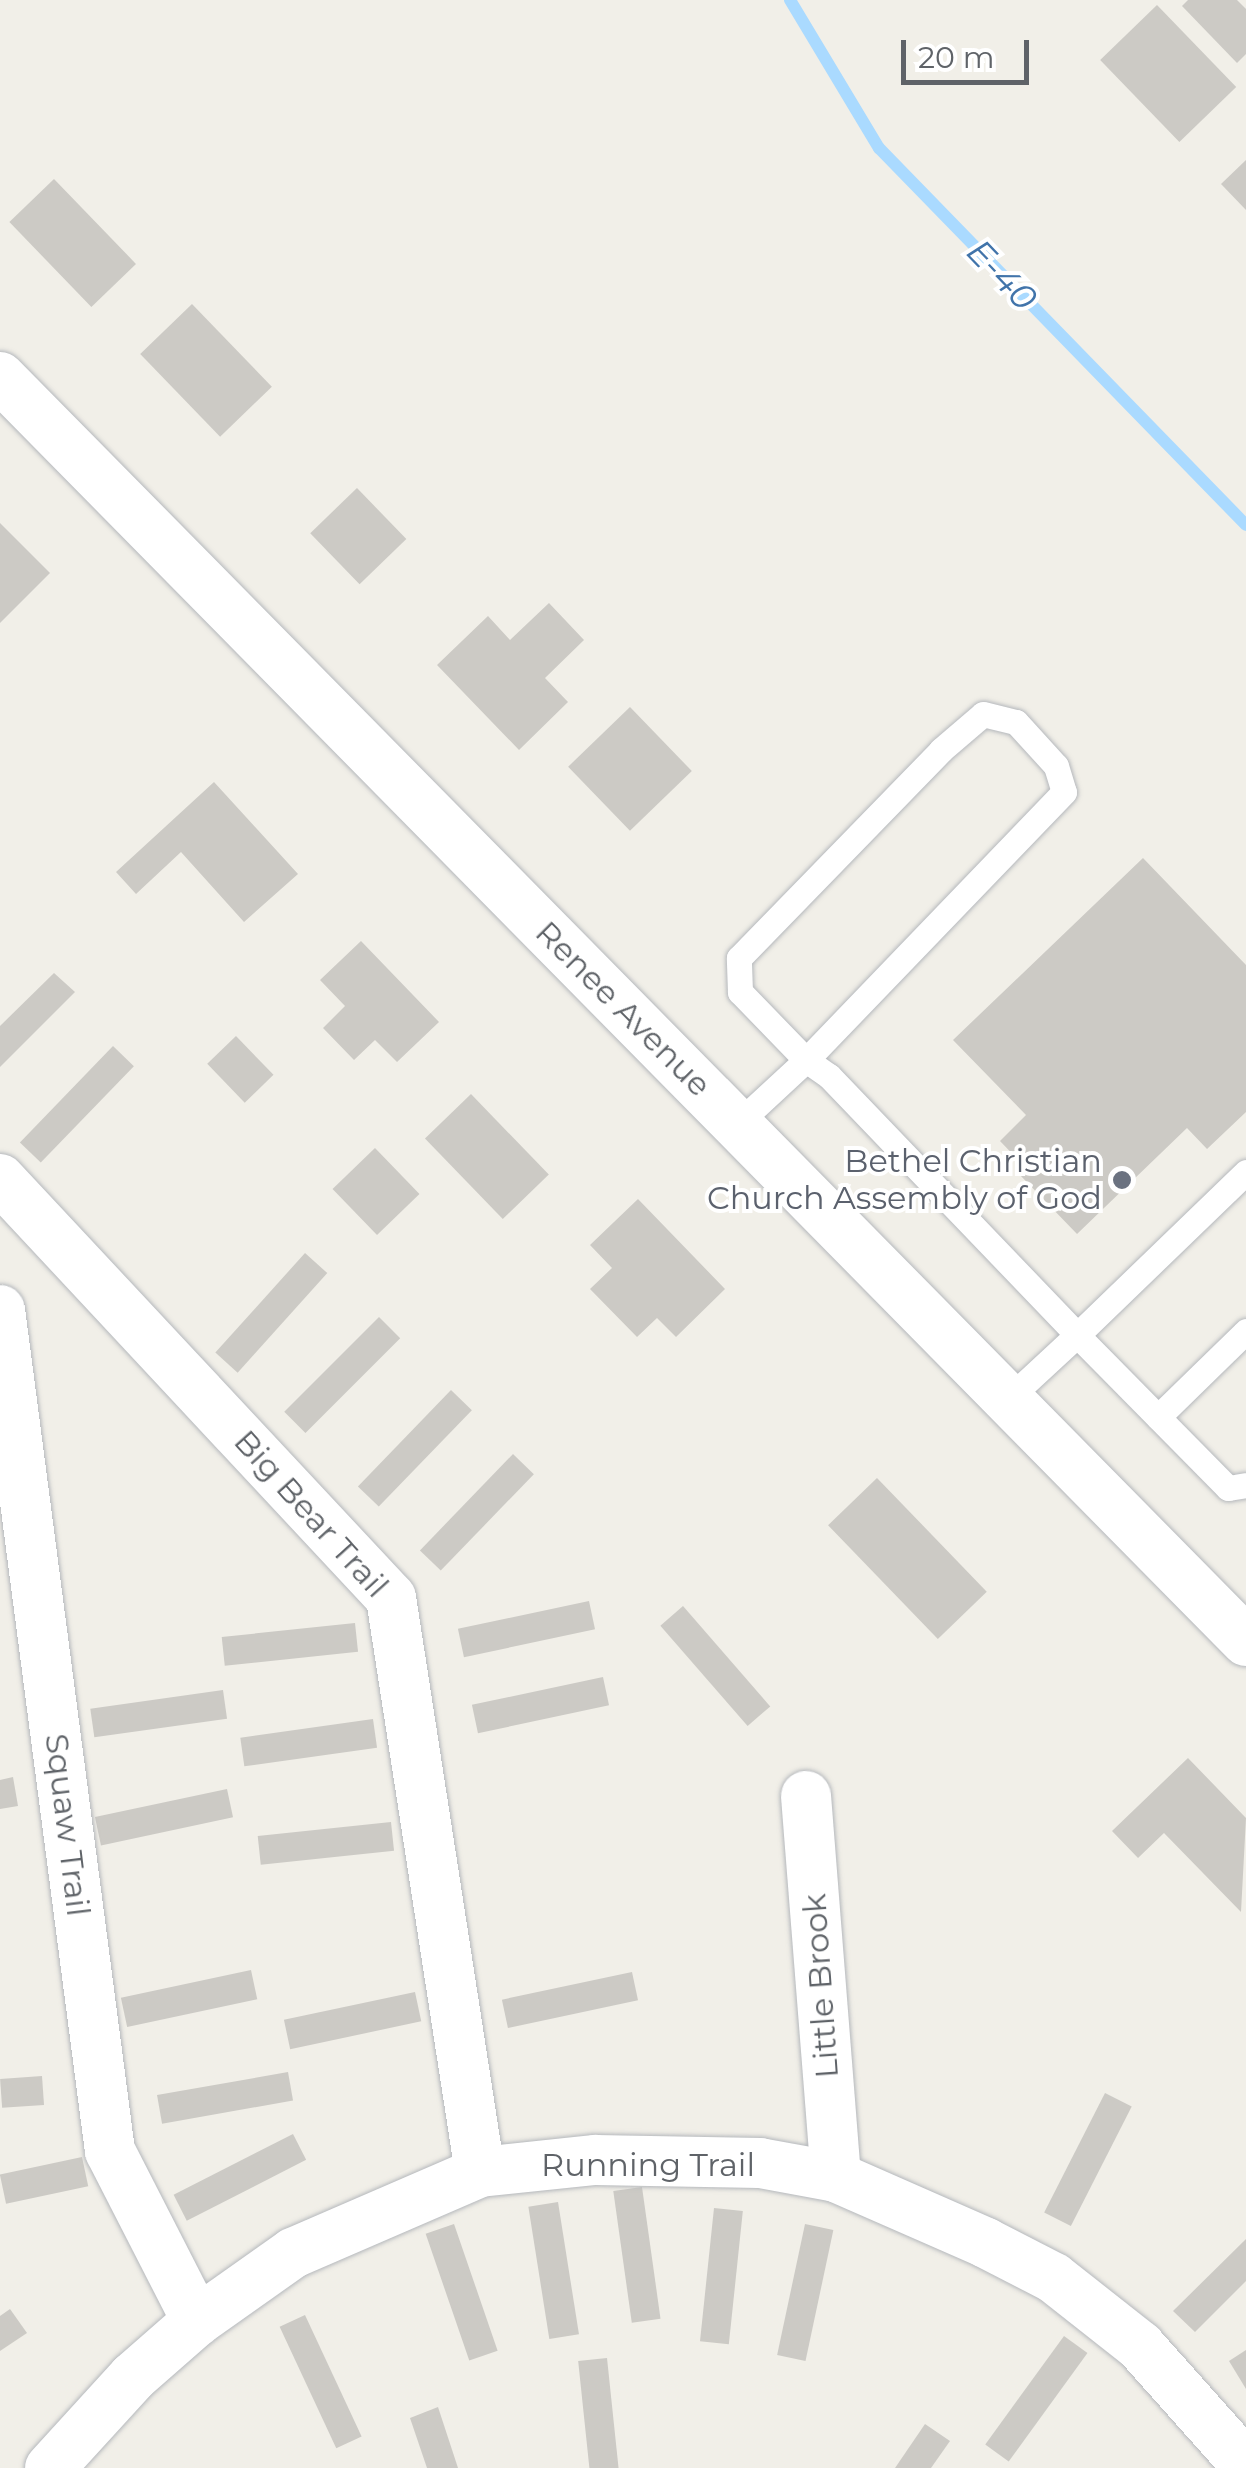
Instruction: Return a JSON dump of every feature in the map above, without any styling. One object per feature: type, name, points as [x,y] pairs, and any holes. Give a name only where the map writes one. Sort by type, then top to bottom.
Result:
[{"type":"street","name":"Renee Avenue","points":[[0,376],[1246,1641]]},
{"type":"street","name":"Big Bear Trail","points":[[0,1179],[391,1598],[480,2172]]},
{"type":"street","name":"Squaw Trail","points":[[0,1310],[110,2151],[196,2320]]},
{"type":"street","name":"Little Brook","points":[[806,1796],[836,2176]]},
{"type":"street","name":"Running Trail","points":[[50,2468],[133,2377],[196,2320],[293,2253],[480,2172],[594,2160],[760,2162],[836,2176],[1054,2278],[1177,2380],[1246,2465]]},
{"type":"lane","points":[[737,1124],[806,1060],[1058,801],[1064,792],[1056,766],[1016,722],[984,714],[940,750],[739,958],[740,992],[806,1060],[1228,1488],[1246,1485]]},
{"type":"lane","points":[[1008,1400],[1246,1172]]},
{"type":"lane","points":[[1158,1416],[1246,1332]]},
{"type":"building","points":[[1188,0],[1237,0],[1246,9],[1246,54],[1237,63],[1182,6]]},
{"type":"building","points":[[1157,5],[1236,87],[1179,142],[1100,60]]},
{"type":"building","points":[[1246,160],[1246,210],[1221,184]]},
{"type":"building","points":[[54,179],[136,264],[91,307],[9,222]]},
{"type":"building","points":[[192,304],[272,387],[220,437],[140,354]]},
{"type":"building","points":[[357,488],[406,539],[360,584],[310,533]]},
{"type":"building","points":[[0,523],[50,573],[0,623]]},
{"type":"building","points":[[549,603],[584,640],[545,678],[568,702],[519,750],[437,665],[488,616],[510,640]]},
{"type":"building","points":[[630,707],[692,771],[630,831],[568,767]]},
{"type":"building","points":[[214,782],[298,874],[244,922],[181,852],[136,894],[116,872]]},
{"type":"building","points":[[1143,858],[1246,965],[1246,1112],[1207,1149],[1187,1128],[1077,1234],[1019,1174],[1026,1168],[1000,1141],[1026,1115],[953,1040]]},
{"type":"building","points":[[361,941],[439,1022],[397,1062],[375,1040],[354,1060],[323,1028],[345,1006],[320,980]]},
{"type":"building","points":[[54,973],[75,992],[0,1067],[0,1026]]},
{"type":"building","points":[[236,1036],[274,1075],[245,1103],[207,1064]]},
{"type":"building","points":[[113,1046],[134,1066],[41,1163],[20,1142]]},
{"type":"building","points":[[471,1094],[549,1175],[503,1219],[425,1138]]},
{"type":"building","points":[[375,1148],[419,1194],[377,1235],[333,1189]]},
{"type":"building","points":[[638,1199],[725,1289],[676,1337],[657,1318],[637,1337],[590,1289],[612,1268],[590,1245]]},
{"type":"building","points":[[305,1253],[327,1273],[238,1373],[215,1353]]},
{"type":"building","points":[[379,1317],[400,1338],[305,1433],[284,1412]]},
{"type":"building","points":[[451,1390],[472,1410],[379,1507],[358,1486]]},
{"type":"building","points":[[513,1454],[534,1474],[441,1571],[420,1550]]},
{"type":"building","points":[[877,1478],[987,1592],[938,1639],[828,1525]]},
{"type":"building","points":[[589,1601],[595,1629],[464,1657],[458,1629]]},
{"type":"building","points":[[683,1606],[770,1706],[748,1726],[660,1626]]},
{"type":"building","points":[[355,1623],[358,1652],[225,1666],[222,1637]]},
{"type":"building","points":[[603,1677],[609,1705],[478,1733],[472,1705]]},
{"type":"building","points":[[223,1690],[227,1719],[94,1737],[90,1709]]},
{"type":"building","points":[[373,1719],[377,1748],[244,1766],[240,1738]]},
{"type":"building","points":[[1188,1758],[1246,1818],[1241,1912],[1164,1833],[1138,1858],[1112,1831]]},
{"type":"building","points":[[13,1777],[18,1806],[0,1809],[0,1780]]},
{"type":"building","points":[[227,1789],[233,1817],[101,1845],[95,1817]]},
{"type":"building","points":[[391,1822],[394,1851],[261,1865],[258,1836]]},
{"type":"building","points":[[251,1970],[257,1999],[127,2027],[121,1998]]},
{"type":"building","points":[[632,1972],[638,2000],[508,2028],[502,2000]]},
{"type":"building","points":[[415,1992],[421,2021],[290,2049],[284,2020]]},
{"type":"building","points":[[288,2072],[293,2101],[162,2124],[157,2095]]},
{"type":"building","points":[[42,2076],[44,2105],[2,2108],[0,2079]]},
{"type":"building","points":[[1105,2093],[1132,2107],[1071,2226],[1044,2212]]},
{"type":"building","points":[[293,2134],[306,2160],[187,2221],[174,2195]]},
{"type":"building","points":[[82,2157],[88,2186],[6,2204],[0,2174]]},
{"type":"building","points":[[642,2187],[661,2319],[632,2323],[613,2191]]},
{"type":"building","points":[[558,2202],[579,2334],[549,2339],[528,2207]]},
{"type":"building","points":[[714,2208],[743,2211],[729,2344],[700,2341]]},
{"type":"building","points":[[454,2224],[498,2351],[469,2360],[426,2234]]},
{"type":"building","points":[[805,2224],[833,2230],[806,2361],[777,2355]]},
{"type":"building","points":[[1246,2239],[1246,2281],[1195,2332],[1173,2311]]},
{"type":"building","points":[[10,2309],[27,2333],[0,2351],[0,2316]]},
{"type":"building","points":[[305,2315],[362,2436],[336,2448],[280,2327]]},
{"type":"building","points":[[1064,2336],[1087,2353],[1009,2461],[985,2444]]},
{"type":"building","points":[[1246,2350],[1246,2389],[1229,2361]]},
{"type":"building","points":[[607,2358],[619,2468],[589,2468],[578,2361]]},
{"type":"building","points":[[438,2407],[458,2468],[427,2468],[410,2418]]},
{"type":"building","points":[[925,2424],[950,2441],[931,2468],[895,2468]]},
{"type":"waterway","name":"E-40","points":[[790,0],[879,148],[1246,525]]},
{"type":"place","name":"Bethel Christian Church Assembly of God","points":[[1122,1180]]}]
